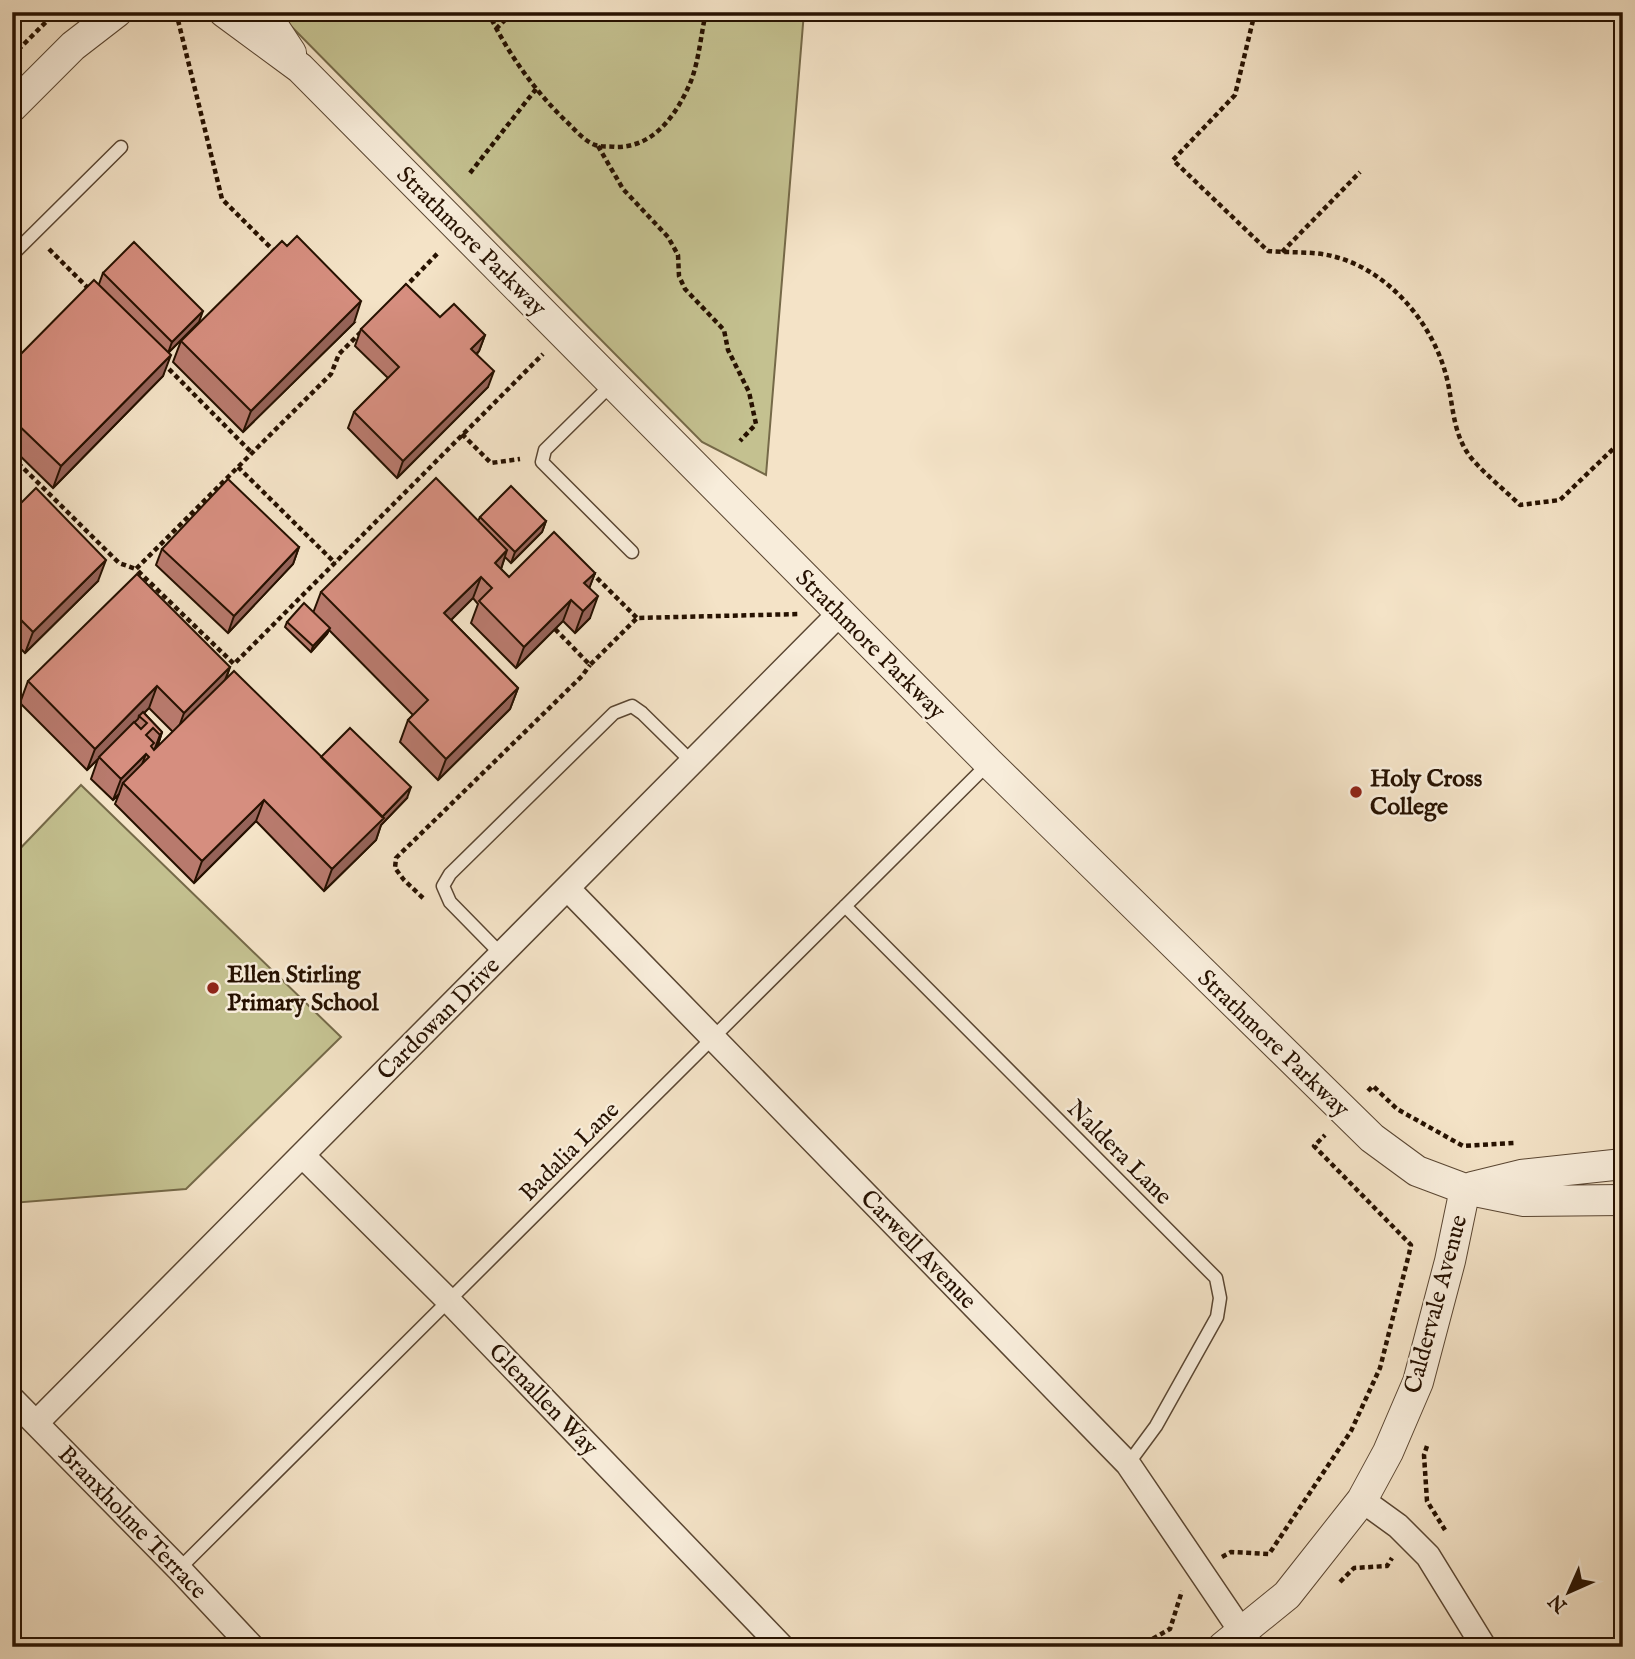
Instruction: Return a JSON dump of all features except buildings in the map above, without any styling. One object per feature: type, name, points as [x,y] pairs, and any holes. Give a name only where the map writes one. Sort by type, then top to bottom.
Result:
[{"type":"street","points":[[74,46],[93,12]]},
{"type":"street","points":[[12,107],[74,46],[117,12]]},
{"type":"street","name":"Strathmore Parkway","points":[[224,12],[300,68],[989,763],[1372,1138],[1417,1171],[1465,1189],[1524,1201],[1623,1200]]},
{"type":"street","name":"Strathmore Parkway","points":[[264,12],[300,68]]},
{"type":"street","name":"Cardowan Drive","points":[[36,1423],[841,613]]},
{"type":"street","name":"Carwell Avenue","points":[[567,888],[1128,1464],[1202,1571],[1240,1642]]},
{"type":"street","name":"Glenallen Way","points":[[302,1155],[449,1301],[782,1647]]},
{"type":"street","points":[[1465,1189],[1521,1175],[1623,1164]]},
{"type":"street","name":"Caldervale Avenue","points":[[1240,1642],[1287,1595],[1362,1500],[1388,1452],[1418,1382],[1449,1265],[1465,1189]]},
{"type":"street","name":"Branxholme Terrace","points":[[12,1399],[252,1647]]},
{"type":"street","points":[[1362,1500],[1406,1534],[1429,1556],[1484,1647]]},
{"type":"lane","points":[[12,255],[121,147]]},
{"type":"lane","points":[[612,383],[545,450],[542,462],[632,552]]},
{"type":"lane","points":[[501,954],[450,902],[443,886],[450,874],[614,713],[632,706],[642,712],[692,762]]},
{"type":"lane","name":"Badalia Lane","points":[[179,1569],[989,763]]},
{"type":"lane","name":"Naldera Lane","points":[[845,906],[1216,1278],[1220,1298],[1217,1317],[1156,1426],[1128,1464]]},
{"type":"path","points":[[12,56],[56,12]]},
{"type":"path","points":[[176,12],[222,199],[285,262]]},
{"type":"path","points":[[488,12],[496,29],[536,89],[587,141],[598,146],[629,147],[653,137],[672,117],[691,79],[706,12]]},
{"type":"path","points":[[496,29],[513,12]]},
{"type":"path","points":[[1255,12],[1235,95],[1173,160],[1268,251],[1332,256],[1368,270],[1396,291],[1436,346],[1446,376],[1452,415],[1467,453],[1520,505],[1560,500],[1614,448],[1623,448]]},
{"type":"path","points":[[470,173],[536,89]]},
{"type":"path","points":[[598,146],[623,189],[668,237],[678,255],[679,276],[685,289],[724,330],[728,350],[749,392],[756,424],[740,441]]},
{"type":"path","points":[[1282,253],[1360,172]]},
{"type":"path","points":[[396,297],[461,230]]},
{"type":"path","points":[[34,233],[95,295]]},
{"type":"path","points":[[136,569],[331,374],[340,354],[368,326]]},
{"type":"path","points":[[12,457],[119,563],[136,569],[234,664],[563,333]]},
{"type":"path","points":[[154,354],[252,453]]},
{"type":"path","points":[[462,434],[491,463],[542,457]]},
{"type":"path","points":[[238,467],[335,562]]},
{"type":"path","points":[[589,570],[637,618]]},
{"type":"path","points":[[555,629],[590,665],[637,618],[841,613]]},
{"type":"path","points":[[1138,1647],[1170,1629],[1186,1581],[1231,1552],[1269,1554],[1351,1431],[1380,1368],[1411,1245],[1314,1146],[1373,1086],[1397,1109],[1463,1146],[1516,1143]]},
{"type":"path","points":[[1409,1254],[1449,1265]]},
{"type":"path","points":[[1428,1442],[1424,1455],[1427,1501],[1448,1535]]},
{"type":"path","points":[[1336,1586],[1354,1568],[1387,1566],[1427,1501]]},
{"type":"shaded area","points":[[277,12],[804,12],[766,475],[702,442]]},
{"type":"shaded area","points":[[81,785],[341,1037],[186,1189],[12,1203],[12,857]]},
{"type":"place","name":"Holy Cross College","points":[[1356,792]]},
{"type":"place","name":"Ellen Stirling Primary School","points":[[213,988]]}]
